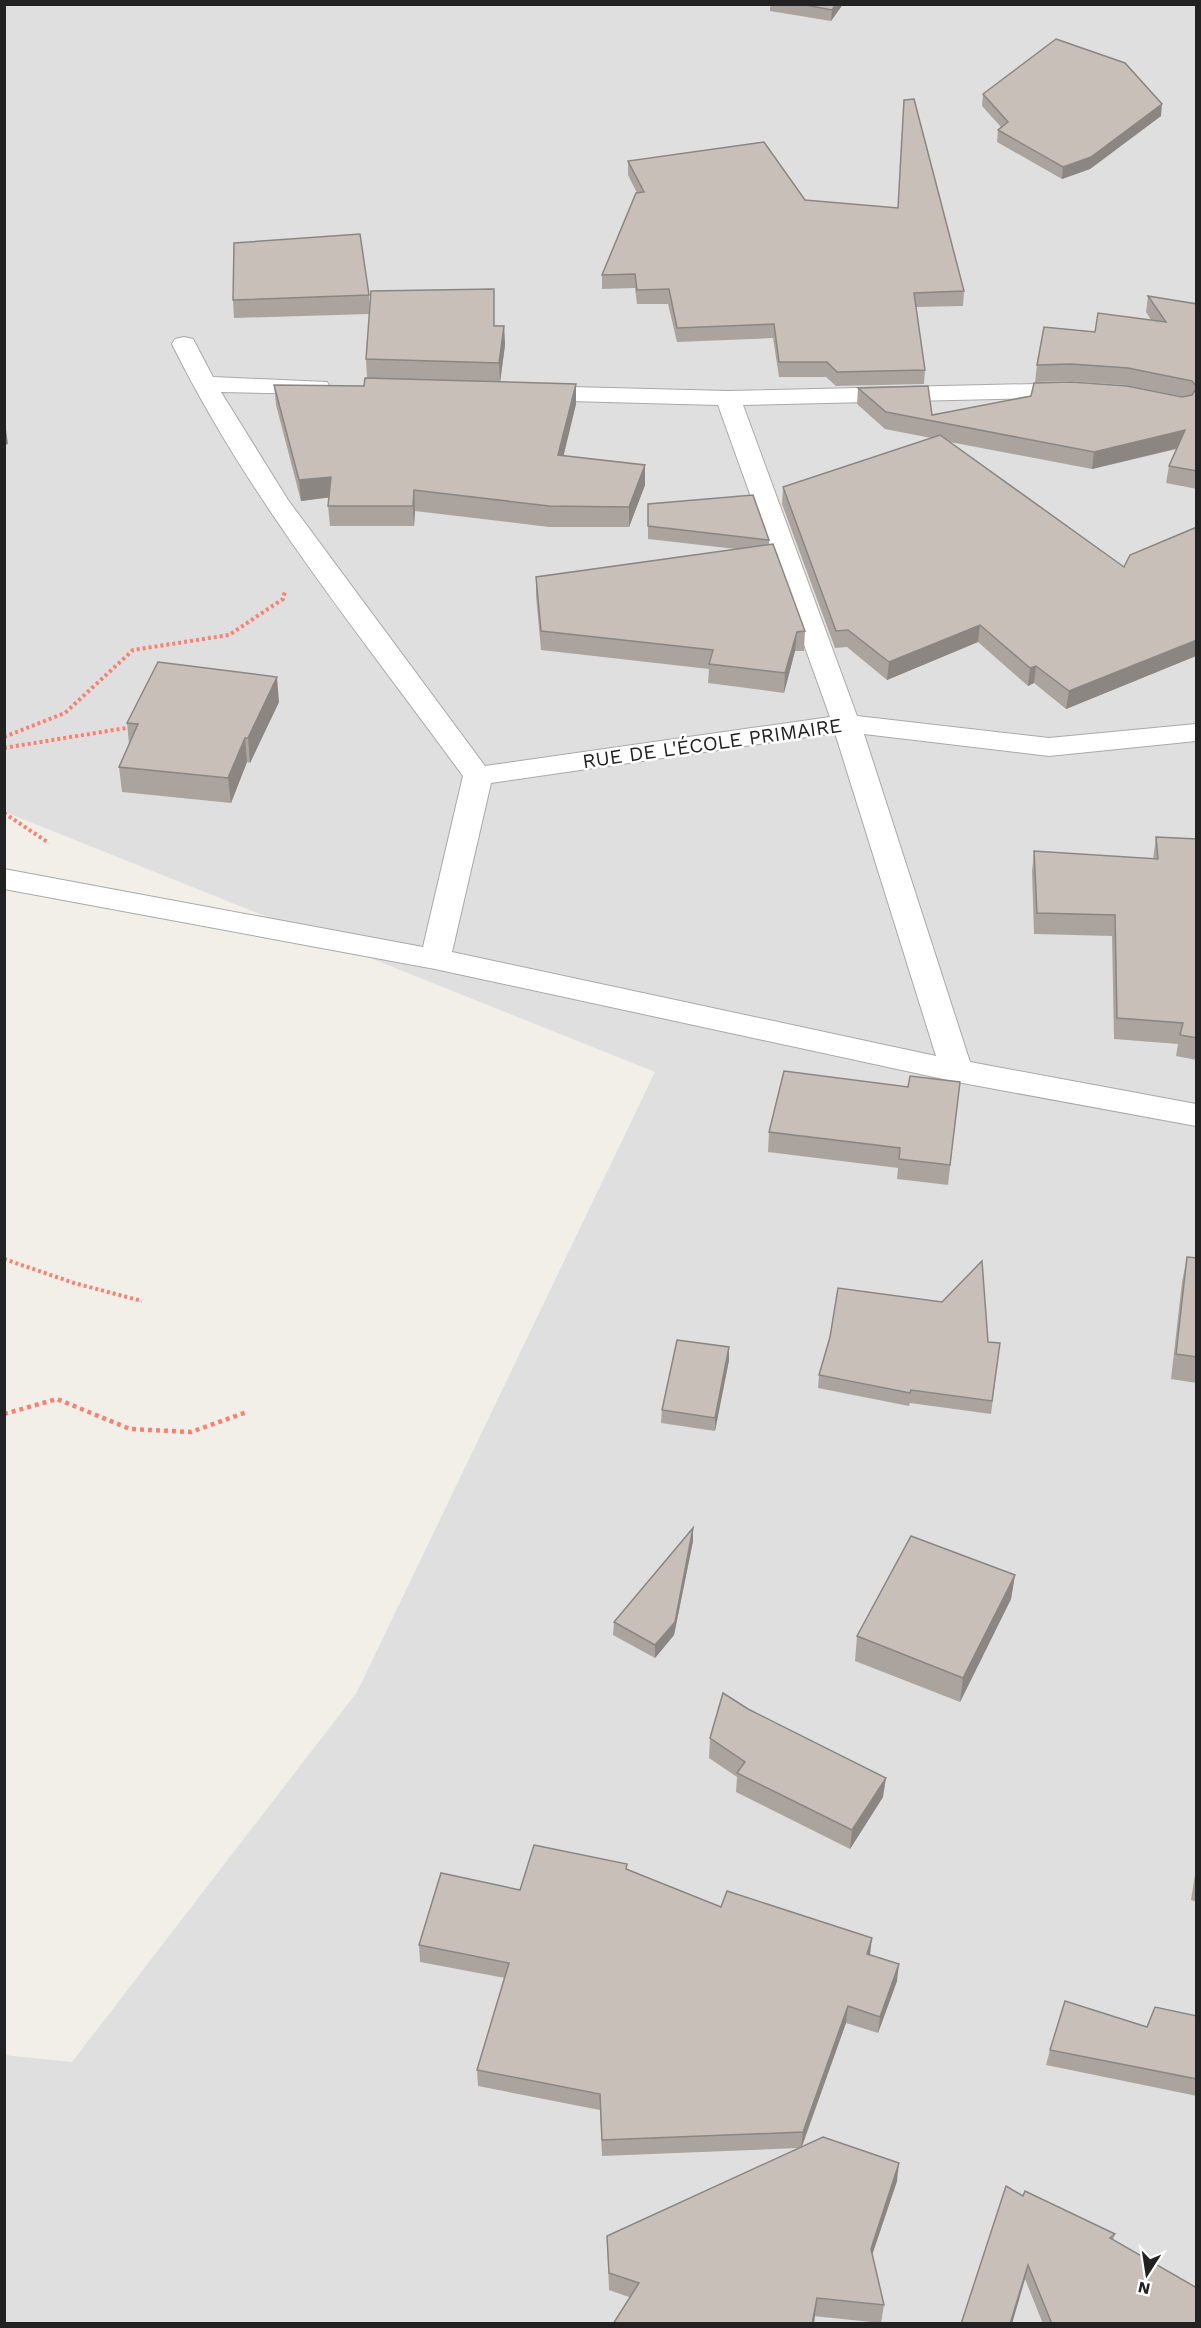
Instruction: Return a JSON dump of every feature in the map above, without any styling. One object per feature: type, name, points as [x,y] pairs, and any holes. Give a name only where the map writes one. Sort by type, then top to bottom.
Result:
[{"type":"street","points":[[184,344],[204,384],[276,502],[478,776],[435,959]]},
{"type":"street","points":[[204,384],[347,388]]},
{"type":"street","points":[[501,392],[728,398],[1069,390],[1103,393]]},
{"type":"street","points":[[728,398],[846,723],[957,1071]]},
{"type":"street","name":"RUE DE L'ÉCOLE PRIMAIRE","points":[[478,776],[846,723],[1050,747],[1197,732]]},
{"type":"street","points":[[4,879],[435,959],[957,1071],[1197,1115]]},
{"type":"path","points":[[4,737],[65,713],[133,650],[229,635],[283,599],[291,574],[309,546]]},
{"type":"path","points":[[4,748],[126,728]]},
{"type":"path","points":[[4,1258],[74,1283],[142,1301]]},
{"type":"path","points":[[4,1414],[57,1400],[130,1429],[192,1432],[247,1412]]},
{"type":"shaded area","points":[[5,5],[1196,5],[1196,2323],[5,2323],[4,2055],[72,2062],[357,1692],[655,1072],[5,812]]},
{"type":"building","points":[[800,4],[836,4],[832,10]]},
{"type":"building","points":[[1056,39],[1125,63],[1162,104],[1091,157],[1063,167],[998,130],[1008,122],[983,94]]},
{"type":"building","points":[[914,99],[964,291],[914,293],[925,370],[837,372],[827,362],[779,362],[774,324],[677,328],[669,289],[637,290],[635,274],[602,275],[636,193],[644,192],[628,161],[764,142],[805,200],[898,208],[904,100]]},
{"type":"building","points":[[360,234],[369,295],[233,300],[234,243]]},
{"type":"building","points":[[494,289],[494,326],[504,326],[499,363],[366,359],[371,291]]},
{"type":"building","points":[[1148,296],[1197,304],[1197,387],[1192,381],[1128,368],[1071,364],[1037,365],[1044,327],[1095,332],[1098,313],[1166,322]]},
{"type":"building","points":[[365,378],[576,384],[558,455],[645,465],[629,507],[549,506],[414,490],[413,506],[328,506],[331,477],[299,480],[274,385],[364,386]]},
{"type":"building","points":[[1071,382],[1127,386],[1182,397],[1192,395],[1197,387],[1197,471],[1169,466],[1185,430],[1094,452],[886,412],[858,388],[928,386],[932,415],[1031,396],[1034,383]]},
{"type":"building","points":[[940,435],[1124,567],[1130,555],[1197,527],[1197,640],[1069,691],[1036,666],[1030,668],[980,625],[889,662],[848,630],[836,631],[783,487]]},
{"type":"building","points":[[753,495],[769,540],[648,526],[648,504]]},
{"type":"building","points":[[773,544],[805,631],[797,632],[785,673],[709,664],[713,650],[541,631],[536,577]]},
{"type":"building","points":[[158,662],[277,677],[248,738],[245,738],[228,778],[119,767],[138,724],[127,723]]},
{"type":"building","points":[[1156,837],[1197,839],[1197,1038],[1180,1035],[1183,1023],[1117,1018],[1115,915],[1037,913],[1034,851],[1158,859]]},
{"type":"building","points":[[784,1071],[908,1087],[910,1076],[960,1082],[950,1165],[899,1159],[900,1148],[769,1132]]},
{"type":"building","points":[[1187,1257],[1197,1258],[1197,1357],[1176,1354]]},
{"type":"building","points":[[982,1261],[988,1342],[1000,1343],[992,1401],[911,1390],[910,1393],[819,1375],[830,1337],[838,1288],[942,1302]]},
{"type":"building","points":[[677,1340],[729,1347],[715,1418],[662,1410]]},
{"type":"building","points":[[693,1528],[675,1622],[655,1645],[614,1622]]},
{"type":"building","points":[[911,1536],[1015,1575],[963,1678],[857,1636]]},
{"type":"building","points":[[723,1693],[748,1709],[886,1778],[852,1830],[737,1773],[745,1762],[710,1738]]},
{"type":"building","points":[[534,1845],[627,1864],[626,1869],[721,1907],[727,1891],[872,1938],[867,1954],[899,1964],[880,2017],[848,2006],[803,2132],[602,2140],[600,2094],[477,2070],[509,1963],[419,1945],[441,1873],[520,1890]]},
{"type":"building","points":[[1065,2001],[1147,2027],[1155,2007],[1197,2016],[1197,2079],[1050,2050]]},
{"type":"building","points":[[823,2137],[899,2163],[871,2249],[884,2305],[817,2298],[812,2324],[613,2324],[639,2283],[609,2273],[607,2236]]},
{"type":"building","points":[[1006,2186],[1023,2196],[1025,2191],[1115,2234],[1110,2238],[1197,2288],[1197,2324],[1052,2324],[1028,2265],[1010,2324],[961,2324]]}]
